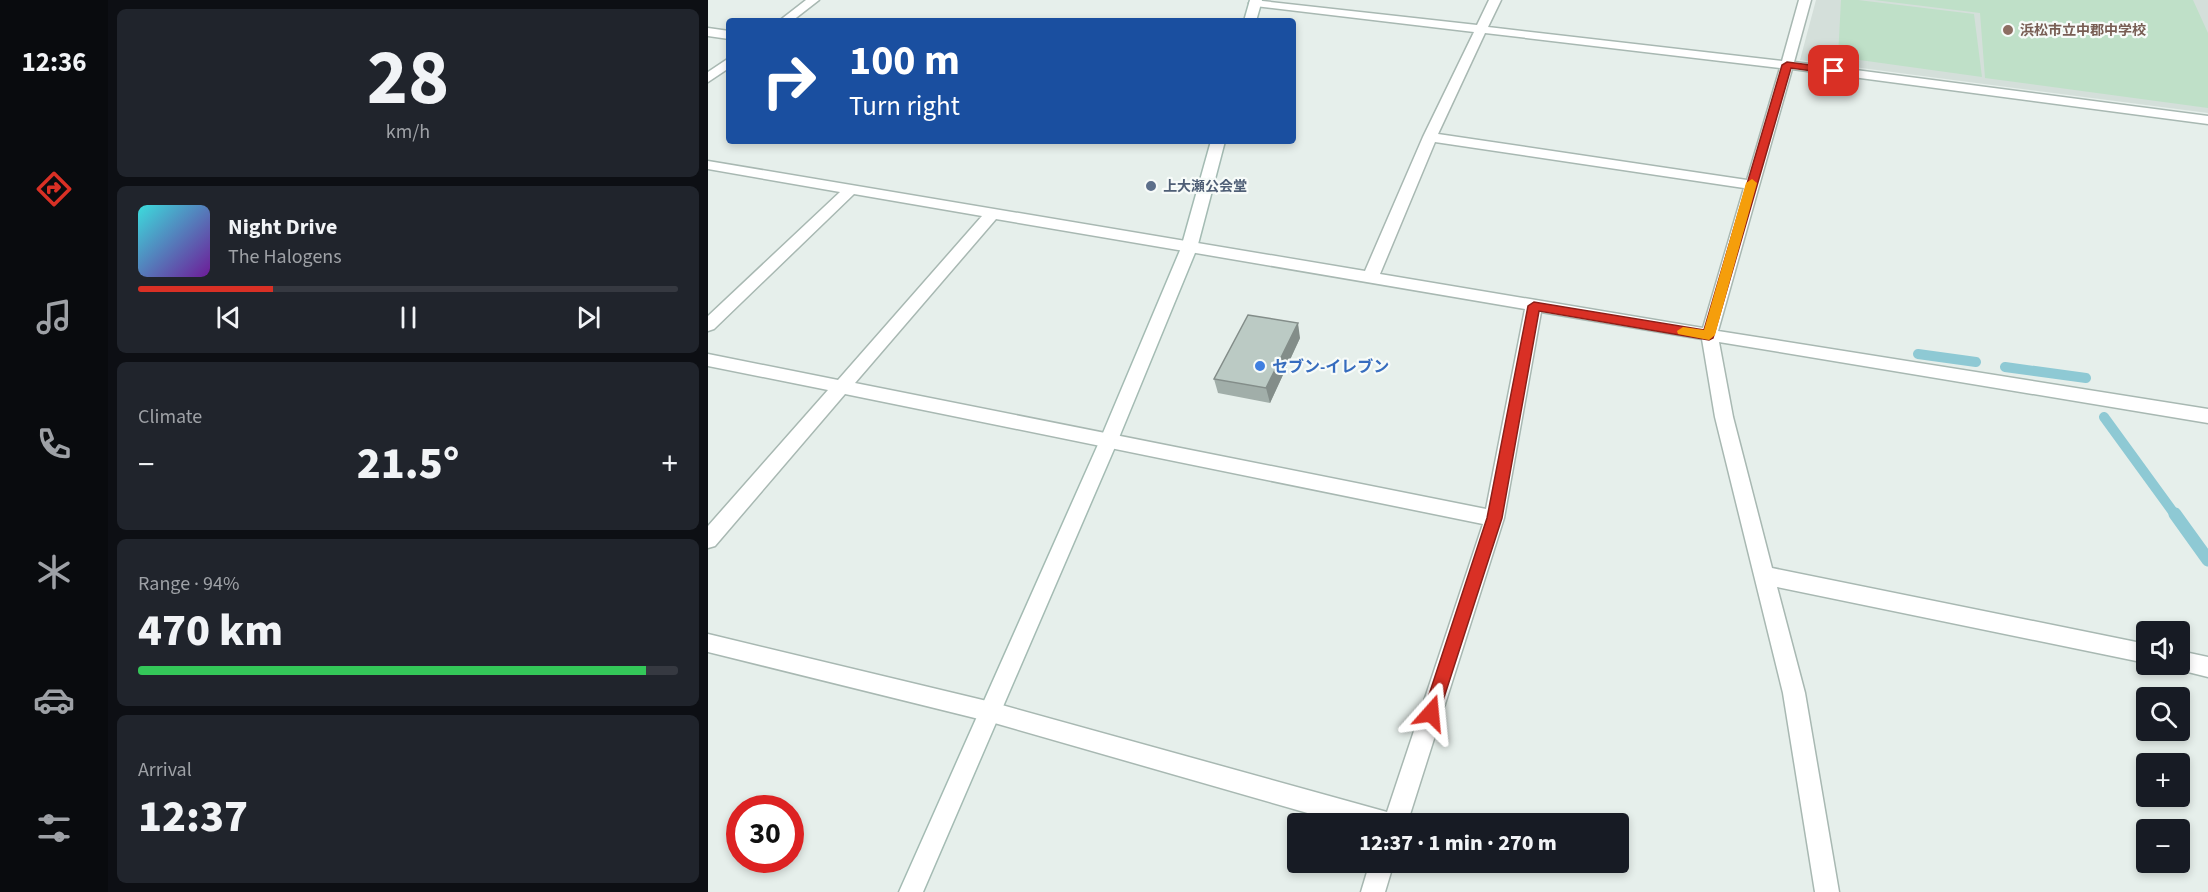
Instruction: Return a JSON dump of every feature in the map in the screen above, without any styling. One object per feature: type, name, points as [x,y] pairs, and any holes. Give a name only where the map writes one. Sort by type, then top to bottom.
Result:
[{"type":"street","points":[[789,18],[813,0]]},
{"type":"street","points":[[1371,276],[1430,136],[1495,0]]},
{"type":"street","points":[[1805,0],[1709,335],[1724,417],[1794,693],[1827,892]]},
{"type":"street","points":[[1251,18],[1256,1],[1482,31],[1787,65],[2208,120]]},
{"type":"street","points":[[708,32],[726,35]]},
{"type":"street","points":[[708,78],[726,64]]},
{"type":"street","points":[[1430,136],[1751,185]]},
{"type":"street","points":[[911,892],[1109,440],[1189,248],[1217,144]]},
{"type":"street","points":[[708,165],[1189,248],[1371,276],[1534,306],[2208,416]]},
{"type":"street","points":[[708,325],[851,189]]},
{"type":"street","points":[[708,540],[993,214]]},
{"type":"street","points":[[1399,813],[1494,518],[1534,306]]},
{"type":"street","points":[[708,360],[1494,518]]},
{"type":"street","points":[[1763,575],[2136,652]]},
{"type":"street","points":[[708,643],[991,712],[1350,813]]},
{"type":"street","points":[[2190,663],[2208,667]]},
{"type":"street","points":[[1373,892],[1379,873]]},
{"type":"shaded area","name":"浜松市立中郡中学校","points":[[1816,0],[2208,0],[2208,113],[1800,60]]},
{"type":"green space","points":[[1841,0],[1974,14],[1982,77],[1838,57]]},
{"type":"green space","name":"浜松市立中郡中学校","points":[[1874,0],[2193,0],[2208,33],[2208,108],[1985,78],[1980,13]]},
{"type":"building","name":"セブン-イレブン","points":[[1248,315],[1298,323],[1266,388],[1214,379]]},
{"type":"waterway","points":[[1918,354],[1976,362]]},
{"type":"waterway","points":[[2005,367],[2086,378]]},
{"type":"waterway","points":[[2104,417],[2176,516]]},
{"type":"waterway","points":[[2175,514],[2208,560]]},
{"type":"slow traffic","points":[[1683,331],[1709,335],[1752,183]]},
{"type":"place","name":"浜松市立中郡中学校","points":[[2008,30]]},
{"type":"place","name":"上大瀬公会堂","points":[[1151,186]]},
{"type":"place","name":"セブン-イレブン","points":[[1260,366]]},
{"type":"route","points":[[1431,713],[1494,518],[1534,306],[1709,335],[1787,65],[1834,71]]}]
